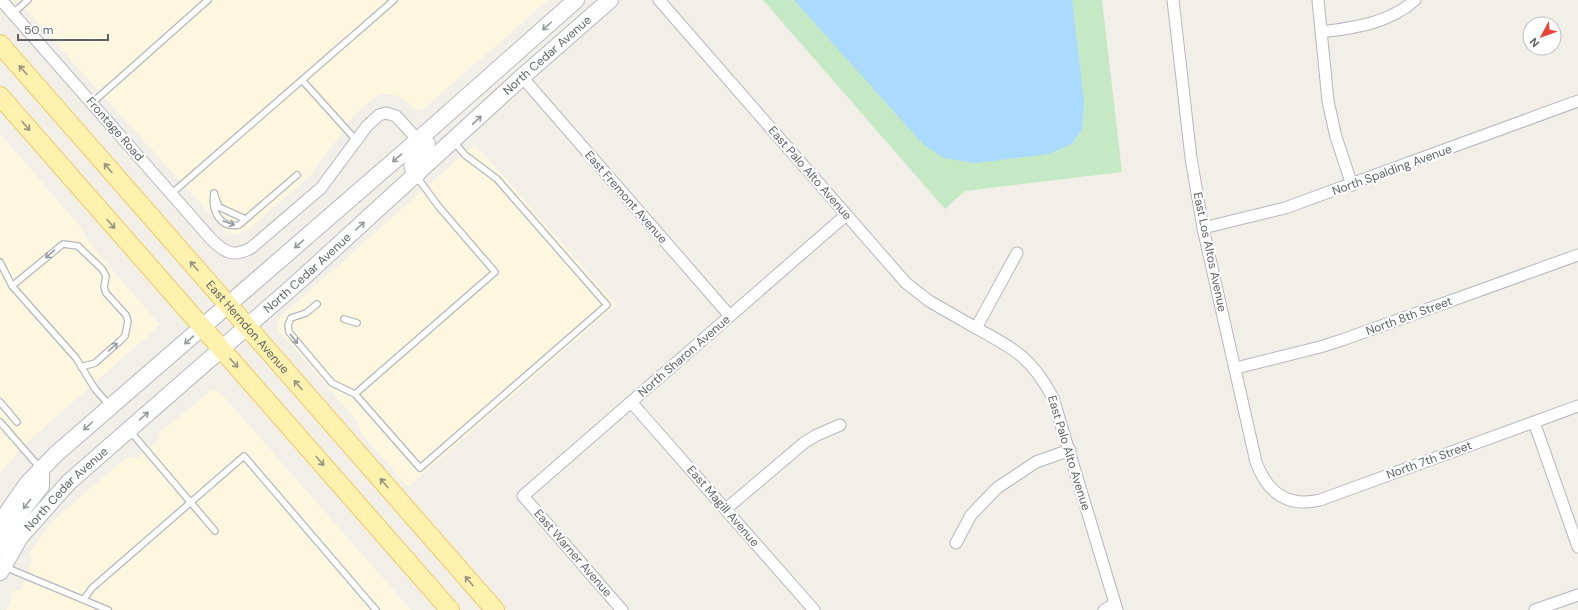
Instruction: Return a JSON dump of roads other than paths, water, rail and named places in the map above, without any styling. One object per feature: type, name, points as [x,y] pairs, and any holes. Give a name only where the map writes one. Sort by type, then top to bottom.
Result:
[{"type":"main road","name":"North Cedar Avenue","points":[[0,523],[15,499],[41,469],[110,406],[203,328],[576,0]]},
{"type":"main road","name":"North Cedar Avenue","points":[[1,566],[20,537],[51,500],[128,429],[221,349],[416,176],[522,77],[610,0]]},
{"type":"main road","name":"East Herndon Avenue","points":[[0,44],[494,610]]},
{"type":"main road","points":[[416,176],[411,167],[412,159],[479,98],[510,58]]},
{"type":"main road","points":[[0,96],[450,610]]},
{"type":"main road","points":[[0,547],[11,526],[41,486],[41,469]]},
{"type":"street","name":"Frontage Road","points":[[1,0],[220,248],[232,253],[242,253],[251,248],[321,188],[356,140]]},
{"type":"street","name":"East Palo Alto Avenue","points":[[660,0],[846,215],[916,292],[1010,347],[1036,368],[1053,398],[1070,450],[1115,607]]},
{"type":"street","name":"East Los Altos Avenue","points":[[1173,0],[1191,158],[1204,228],[1256,462],[1266,481],[1280,495]]},
{"type":"street","points":[[1318,0],[1328,101],[1336,137],[1352,185]]},
{"type":"street","points":[[1321,32],[1380,21],[1397,14],[1416,0]]},
{"type":"street","name":"East Fremont Avenue","points":[[522,77],[730,316]]},
{"type":"street","name":"North Spalding Avenue","points":[[1204,228],[1285,208],[1352,185],[1578,101]]},
{"type":"street","points":[[356,140],[372,120],[379,115],[386,113],[401,120],[418,140]]},
{"type":"street","name":"North Sharon Avenue","points":[[523,496],[846,215]]},
{"type":"street","points":[[976,328],[1017,253]]},
{"type":"street","name":"North 8th Street","points":[[1236,368],[1342,340],[1578,255]]},
{"type":"street","name":"East Magill Avenue","points":[[631,402],[814,610]]},
{"type":"street","name":"North 7th Street","points":[[1280,495],[1300,502],[1320,500],[1578,406]]},
{"type":"street","points":[[1534,422],[1578,547]]},
{"type":"street","points":[[726,509],[805,442],[817,435],[840,426]]},
{"type":"street","points":[[956,543],[971,516],[997,488],[1036,462],[1070,450]]},
{"type":"street","name":"East Warner Avenue","points":[[523,496],[622,610]]},
{"type":"street","points":[[1535,610],[1578,595]]},
{"type":"street","points":[[1104,610],[1115,607]]},
{"type":"lane","points":[[13,13],[28,0]]},
{"type":"lane","points":[[92,103],[208,0]]},
{"type":"lane","points":[[171,194],[394,0]]},
{"type":"lane","points":[[302,80],[356,140]]},
{"type":"lane","points":[[316,304],[306,313],[291,318],[288,326],[289,332],[332,383],[355,394],[420,468],[606,305],[496,179],[465,155],[453,142]]},
{"type":"lane","points":[[245,219],[219,207],[214,193],[212,203],[217,217],[234,226],[239,225],[297,175]]},
{"type":"lane","points":[[355,394],[494,272],[439,207],[416,176]]},
{"type":"lane","points":[[12,286],[63,244],[78,246],[102,269],[106,276],[104,287],[106,293],[126,315],[128,321],[127,329],[120,341],[95,364],[81,367]]},
{"type":"lane","points":[[0,262],[12,286],[76,358],[95,389],[110,406]]},
{"type":"lane","points":[[344,319],[357,323]]},
{"type":"lane","points":[[0,402],[17,422]]},
{"type":"lane","points":[[0,422],[41,469]]},
{"type":"lane","points":[[128,429],[215,530]]},
{"type":"lane","points":[[84,599],[92,588],[244,456],[376,610]]},
{"type":"lane","points":[[1,566],[108,610]]},
{"type":"water","points":[[794,0],[1072,0],[1084,101],[1082,130],[1071,144],[1049,154],[975,163],[944,158],[923,144]]}]
